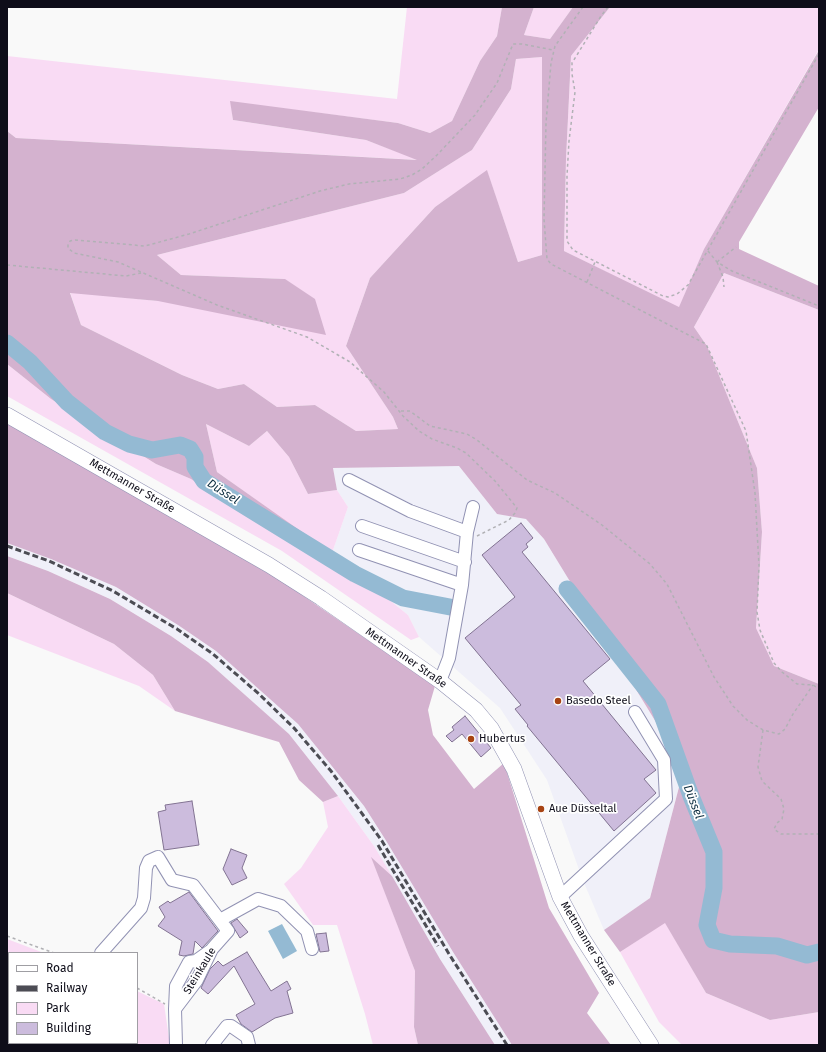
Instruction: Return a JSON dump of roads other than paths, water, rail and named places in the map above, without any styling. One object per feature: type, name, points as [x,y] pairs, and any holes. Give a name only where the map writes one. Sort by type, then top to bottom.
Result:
[{"type":"main road","name":"Mettmanner Straße","points":[[7,416],[269,565],[321,598],[440,681],[476,710],[491,728],[514,769],[560,897],[581,936],[650,1045]]},
{"type":"lane","points":[[349,480],[466,537]]},
{"type":"lane","points":[[440,681],[449,658],[462,585],[466,537],[474,506]]},
{"type":"lane","points":[[362,526],[465,562]]},
{"type":"lane","points":[[359,550],[462,585]]},
{"type":"lane","points":[[560,897],[666,799],[664,760],[635,712]]},
{"type":"lane","name":"Steinkaule","points":[[102,952],[140,908],[144,898],[146,868],[149,861],[158,857],[172,880],[193,884],[228,931],[212,949],[197,980],[175,1009],[176,1045]]},
{"type":"lane","points":[[220,920],[258,899],[281,906],[307,931],[312,949]]},
{"type":"lane","points":[[212,1045],[227,1026],[231,1026],[247,1037],[249,1045]]},
{"type":"water","points":[[282,924],[297,951],[283,959],[268,931]]},
{"type":"waterway","name":"Düssel","points":[[7,343],[30,362],[67,402],[105,432],[129,444],[152,450],[180,445],[190,449],[195,457],[195,467],[204,481],[355,574],[403,598],[450,607]]},
{"type":"waterway","name":"Düssel","points":[[567,589],[658,704],[691,796],[714,852],[714,888],[707,925],[713,940],[730,944],[777,946],[807,955],[819,952]]},
{"type":"railway","points":[[7,546],[49,561],[113,591],[177,629],[213,654],[259,694],[294,728],[331,771],[382,841],[449,954],[507,1045]]},
{"type":"railway","points":[[378,845],[438,946]]},
{"type":"place","name":"Basedo Steel","points":[[558,701]]},
{"type":"place","name":"Hubertus","points":[[471,739]]},
{"type":"place","name":"Aue Düsseltal","points":[[541,809]]}]
